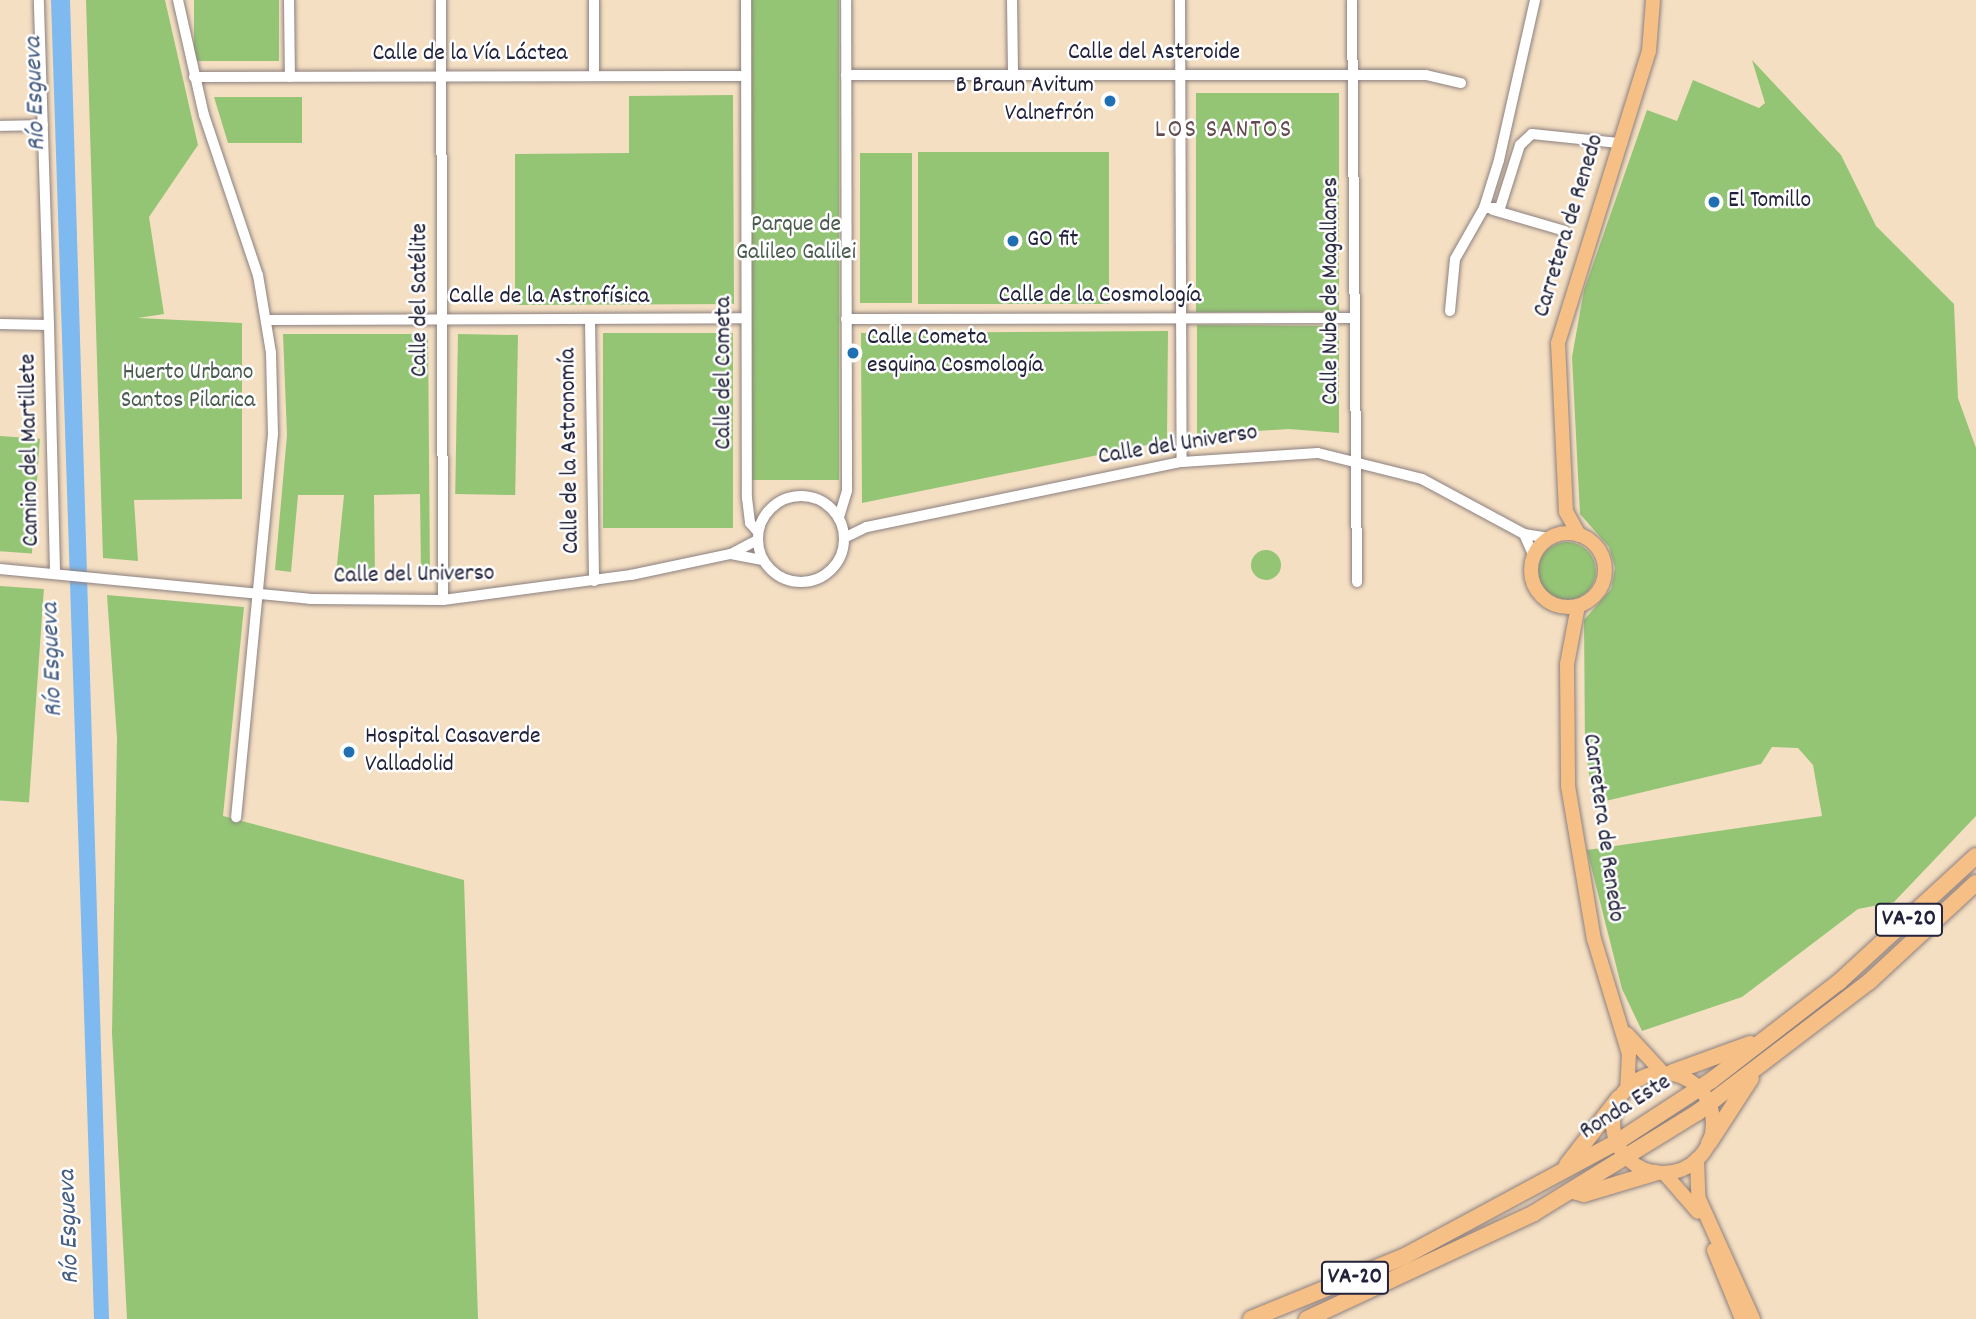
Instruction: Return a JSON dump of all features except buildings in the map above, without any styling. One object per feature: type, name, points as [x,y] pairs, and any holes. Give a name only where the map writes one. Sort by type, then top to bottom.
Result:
[{"type":"highway","name":"Ronda Este","points":[[1251,1319],[1405,1255],[1543,1185],[1617,1142],[1699,1088],[1882,945],[1976,856]]},
{"type":"highway","name":"Ronda Este","points":[[1307,1319],[1463,1250],[1573,1191],[1627,1157],[1753,1073],[1870,981],[1976,883]]},
{"type":"highway","points":[[1667,1072],[1762,1040]]},
{"type":"highway","points":[[1709,1143],[1753,1073]]},
{"type":"highway","points":[[1543,1185],[1594,1137],[1623,1093]]},
{"type":"highway","points":[[1573,1191],[1584,1195],[1660,1173]]},
{"type":"main road","name":"Carretera de Renedo","points":[[1579,535],[1566,512],[1560,335],[1649,51],[1653,0]]},
{"type":"main road","name":"Carretera de Renedo","points":[[1553,536],[1566,512]]},
{"type":"main road","points":[[1579,535],[1600,552],[1605,571],[1594,596],[1578,606],[1560,607],[1533,583],[1534,556],[1553,536],[1579,535]]},
{"type":"main road","name":"Carretera de Renedo","points":[[1578,606],[1569,632],[1568,786],[1594,939],[1622,1026],[1631,1067],[1623,1093],[1617,1142]]},
{"type":"main road","name":"Carretera de Renedo","points":[[1560,607],[1569,632]]},
{"type":"main road","name":"Carretera de Renedo","points":[[1622,1026],[1643,1058],[1699,1088]]},
{"type":"main road","points":[[1623,1093],[1667,1072]]},
{"type":"main road","points":[[1660,1173],[1697,1160],[1709,1143],[1709,1103],[1699,1088]]},
{"type":"main road","points":[[1617,1142],[1627,1157],[1660,1173],[1693,1200],[1742,1319]]},
{"type":"main road","points":[[1697,1160],[1698,1197],[1753,1319]]},
{"type":"street","name":"Camino del Martillete","points":[[39,0],[58,575]]},
{"type":"street","points":[[178,0],[194,77],[250,245],[267,320],[273,434],[236,817]]},
{"type":"street","points":[[289,0],[290,77]]},
{"type":"street","name":"Calle del Satélite","points":[[441,0],[443,600]]},
{"type":"street","points":[[594,0],[594,75]]},
{"type":"street","name":"Calle del Cometa","points":[[746,0],[747,511],[757,536]]},
{"type":"street","points":[[840,521],[818,499],[796,496],[775,504],[757,536],[762,559],[778,576],[810,582],[838,562],[844,538],[840,521],[847,490],[846,0]]},
{"type":"street","points":[[1012,0],[1013,75]]},
{"type":"street","points":[[1180,0],[1182,462]]},
{"type":"street","name":"Calle Nube de Magallanes","points":[[1352,0],[1357,582]]},
{"type":"street","points":[[1450,312],[1455,259],[1488,209],[1535,0]]},
{"type":"street","name":"Calle del Asteroide","points":[[846,75],[1426,75],[1461,83]]},
{"type":"street","name":"Calle de la Vía Láctea","points":[[194,77],[745,76]]},
{"type":"street","points":[[0,126],[43,125]]},
{"type":"street","points":[[1488,209],[1504,200],[1524,138],[1548,134],[1619,143]]},
{"type":"street","points":[[1488,209],[1565,231]]},
{"type":"street","name":"Calle de la Astrofísica","points":[[267,320],[590,321],[746,318]]},
{"type":"street","name":"Calle de la Cosmología","points":[[846,319],[1353,318]]},
{"type":"street","name":"Calle de la Astronomía","points":[[590,321],[594,581]]},
{"type":"street","name":"Camino del Martillete","points":[[0,324],[49,325]]},
{"type":"street","name":"Calle del Universo","points":[[844,538],[867,527],[1182,462],[1263,453],[1354,457],[1422,478],[1524,534],[1553,536]]},
{"type":"street","name":"Calle del Universo","points":[[840,521],[867,527]]},
{"type":"street","points":[[1524,534],[1534,556]]},
{"type":"street","name":"Calle del Universo","points":[[731,554],[757,536]]},
{"type":"street","name":"Calle del Universo","points":[[0,569],[258,594],[443,600],[594,581],[731,554],[762,559]]},
{"type":"green space","name":"Huerto Urbano Santos Pilarica","points":[[86,0],[165,0],[198,145],[149,217],[164,314],[138,318],[242,323],[242,499],[134,500],[138,561],[103,558]]},
{"type":"green space","points":[[194,0],[279,0],[279,61],[194,61]]},
{"type":"green space","name":"Parque de Galileo Galilei","points":[[752,0],[839,0],[839,480],[752,480]]},
{"type":"green space","points":[[1752,60],[1841,155],[1876,226],[1954,304],[1958,398],[1976,448],[1976,816],[1894,902],[1858,909],[1742,997],[1642,1031],[1622,989],[1587,850],[1822,816],[1813,765],[1798,748],[1772,747],[1761,764],[1593,804],[1585,745],[1584,620],[1611,589],[1615,568],[1609,547],[1580,514],[1572,357],[1584,290],[1647,110],[1677,121],[1693,80],[1759,108],[1765,103]]},
{"type":"green space","points":[[1196,93],[1339,93],[1339,312],[1196,312]]},
{"type":"green space","points":[[733,95],[734,304],[515,305],[515,154],[629,153],[629,96]]},
{"type":"green space","points":[[214,97],[302,97],[302,143],[228,143]]},
{"type":"green space","name":"GO fit","points":[[918,152],[1109,152],[1109,304],[918,304]]},
{"type":"green space","points":[[860,153],[912,153],[912,303],[860,303]]},
{"type":"green space","points":[[1197,325],[1339,326],[1339,433],[1289,429],[1197,435]]},
{"type":"green space","points":[[1168,331],[1167,441],[862,503],[861,333]]},
{"type":"green space","points":[[603,333],[733,333],[733,528],[603,528]]},
{"type":"green space","points":[[283,334],[428,334],[430,575],[421,575],[420,494],[374,495],[375,576],[336,575],[344,495],[298,495],[291,572],[275,570],[287,435]]},
{"type":"green space","points":[[458,334],[518,335],[515,495],[455,494]]},
{"type":"green space","points":[[0,436],[40,439],[32,554],[0,551]]},
{"type":"green space","points":[[1561,542],[1573,542],[1588,550],[1596,565],[1596,577],[1588,592],[1573,600],[1561,600],[1546,592],[1538,577],[1538,565],[1546,550]]},
{"type":"green space","points":[[1266,550],[1272,551],[1280,559],[1280,571],[1272,579],[1266,580],[1260,579],[1252,571],[1251,565],[1252,559],[1260,551]]},
{"type":"green space","points":[[0,586],[44,589],[29,803],[0,801]]},
{"type":"green space","points":[[107,595],[244,607],[223,816],[464,880],[478,1319],[127,1319],[112,1033],[117,738]]},
{"type":"water","points":[[51,0],[70,0],[109,1319],[94,1319]]},
{"type":"place","name":"B Braun Avitum Valnefrón","points":[[1110,101]]},
{"type":"place","name":"El Tomillo","points":[[1714,202]]},
{"type":"place","name":"GO fit","points":[[1013,241]]},
{"type":"place","name":"Calle Cometa esquina Cosmología","points":[[853,353]]},
{"type":"place","name":"Hospital Casaverde Valladolid","points":[[349,752]]},
{"type":"district","name":"LOS SANTOS","points":[[1224,131]]},
{"type":"water label","name":"Río Esgueva","points":[[36,94]]},
{"type":"water label","name":"Río Esgueva","points":[[53,660]]},
{"type":"water label","name":"Río Esgueva","points":[[70,1227]]}]
